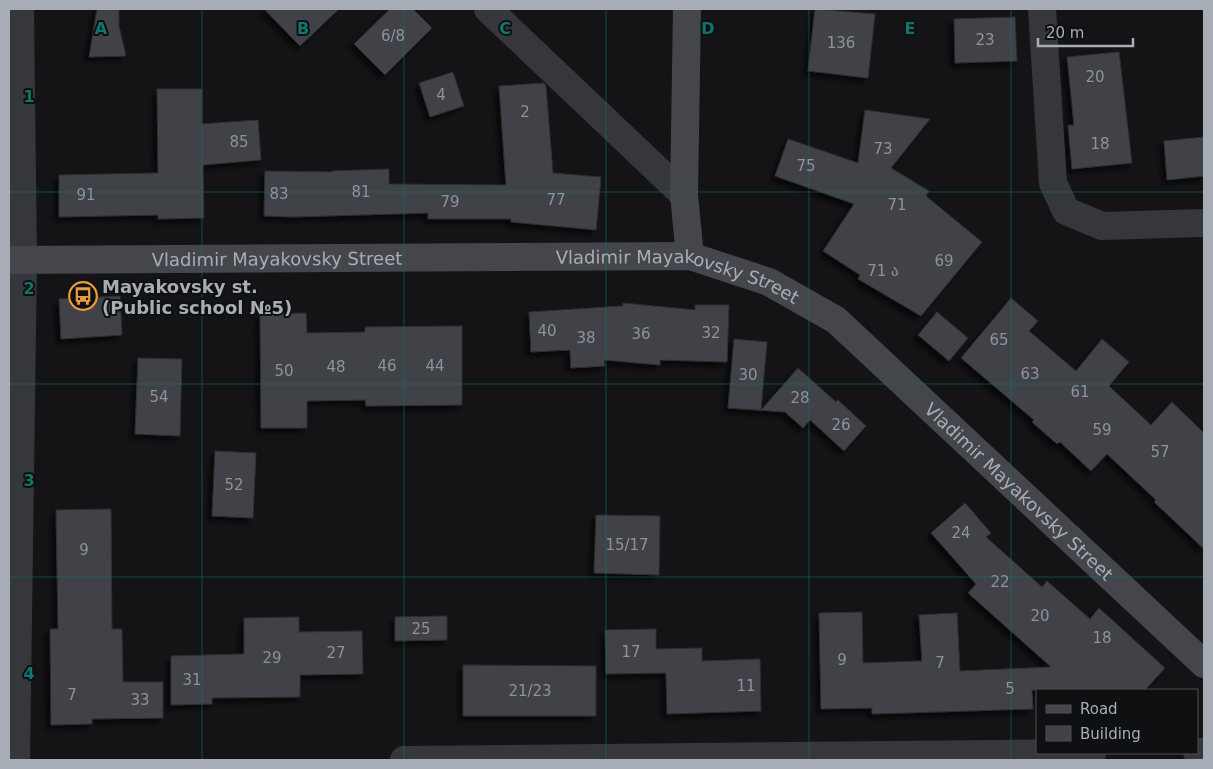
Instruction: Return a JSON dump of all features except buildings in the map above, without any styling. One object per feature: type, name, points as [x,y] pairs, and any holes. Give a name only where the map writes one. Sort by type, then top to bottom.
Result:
[{"type":"main road","points":[[687,9],[684,195],[690,256]]},
{"type":"main road","name":"Vladimir Mayakovsky Street","points":[[16,260],[690,256],[769,282],[836,320],[1204,664]]},
{"type":"street","points":[[16,760],[16,260],[20,9]]},
{"type":"street","points":[[488,9],[684,195]]},
{"type":"street","points":[[1042,9],[1053,183],[1066,212],[1102,226],[1204,223]]},
{"type":"street","points":[[404,760],[1036,754]]},
{"type":"place","name":"Mayakovsky st. (Public school №5)","points":[[83,296]]}]
